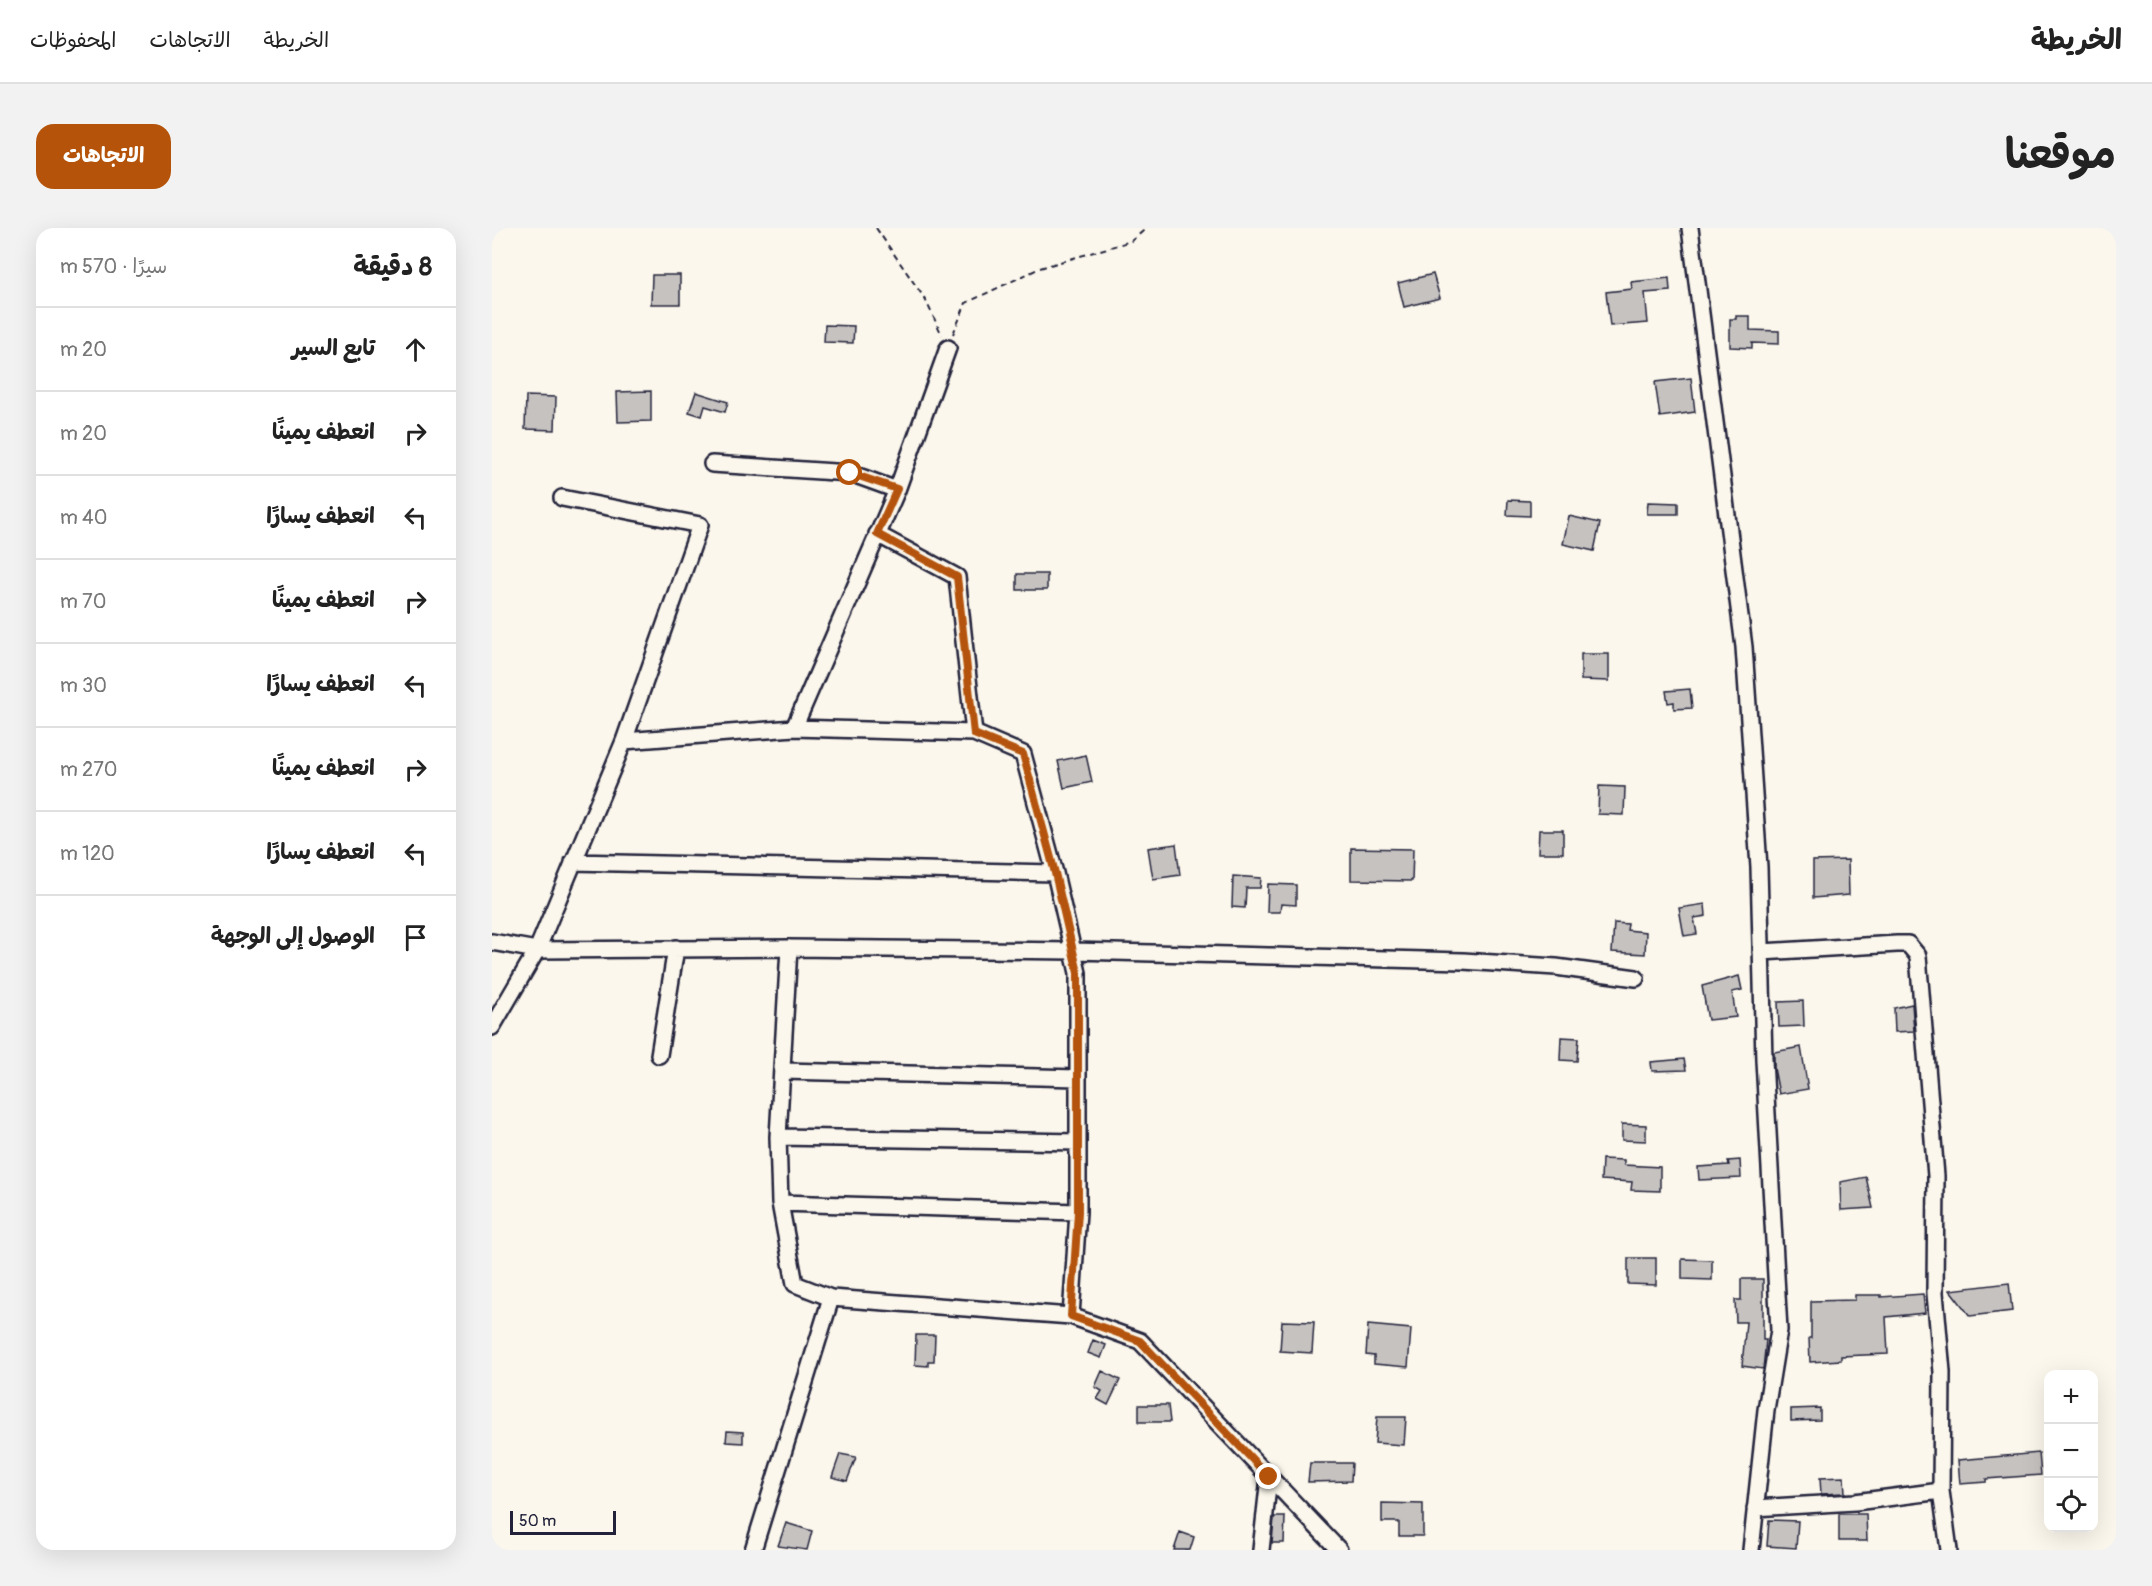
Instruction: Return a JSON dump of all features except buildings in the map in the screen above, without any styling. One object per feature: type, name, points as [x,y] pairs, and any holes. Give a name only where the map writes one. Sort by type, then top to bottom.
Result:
[{"type":"street","points":[[1690,228],[1744,647],[1759,867],[1765,1072],[1779,1330],[1766,1410],[1750,1550]]},
{"type":"street","points":[[794,728],[897,489],[948,348]]},
{"type":"street","points":[[712,464],[850,473],[897,489]]},
{"type":"street","points":[[494,1019],[537,950],[624,741],[700,525],[562,498]]},
{"type":"street","points":[[877,534],[957,577],[974,734]]},
{"type":"street","points":[[624,741],[794,728],[974,734],[1023,754],[1055,873],[1078,973],[1078,1212],[1071,1316]]},
{"type":"street","points":[[573,862],[1055,873]]},
{"type":"street","points":[[492,942],[537,950],[789,948],[1074,951],[1463,962],[1556,967],[1636,978]]},
{"type":"street","points":[[1761,952],[1908,944],[1918,956],[1936,1176],[1935,1293],[1942,1372],[1941,1491],[1949,1550]]},
{"type":"street","points":[[658,1055],[676,948]]},
{"type":"street","points":[[789,948],[778,1137],[780,1203],[795,1284],[831,1298],[1071,1316],[1140,1341],[1339,1550]]},
{"type":"street","points":[[782,1071],[1078,1078]]},
{"type":"street","points":[[778,1137],[1078,1142]]},
{"type":"street","points":[[780,1203],[1078,1212]]},
{"type":"street","points":[[753,1550],[831,1298]]},
{"type":"street","points":[[1261,1550],[1269,1477]]},
{"type":"street","points":[[1755,1508],[1854,1502],[1941,1491]]},
{"type":"path","points":[[876,228],[925,299],[948,348]]},
{"type":"path","points":[[948,348],[966,303],[1041,268],[1131,241],[1147,228]]},
{"type":"route","points":[[850,473],[897,489],[877,534],[957,577],[974,734],[1023,754],[1055,873],[1078,973],[1078,1212],[1071,1316],[1140,1341],[1269,1477]]}]
